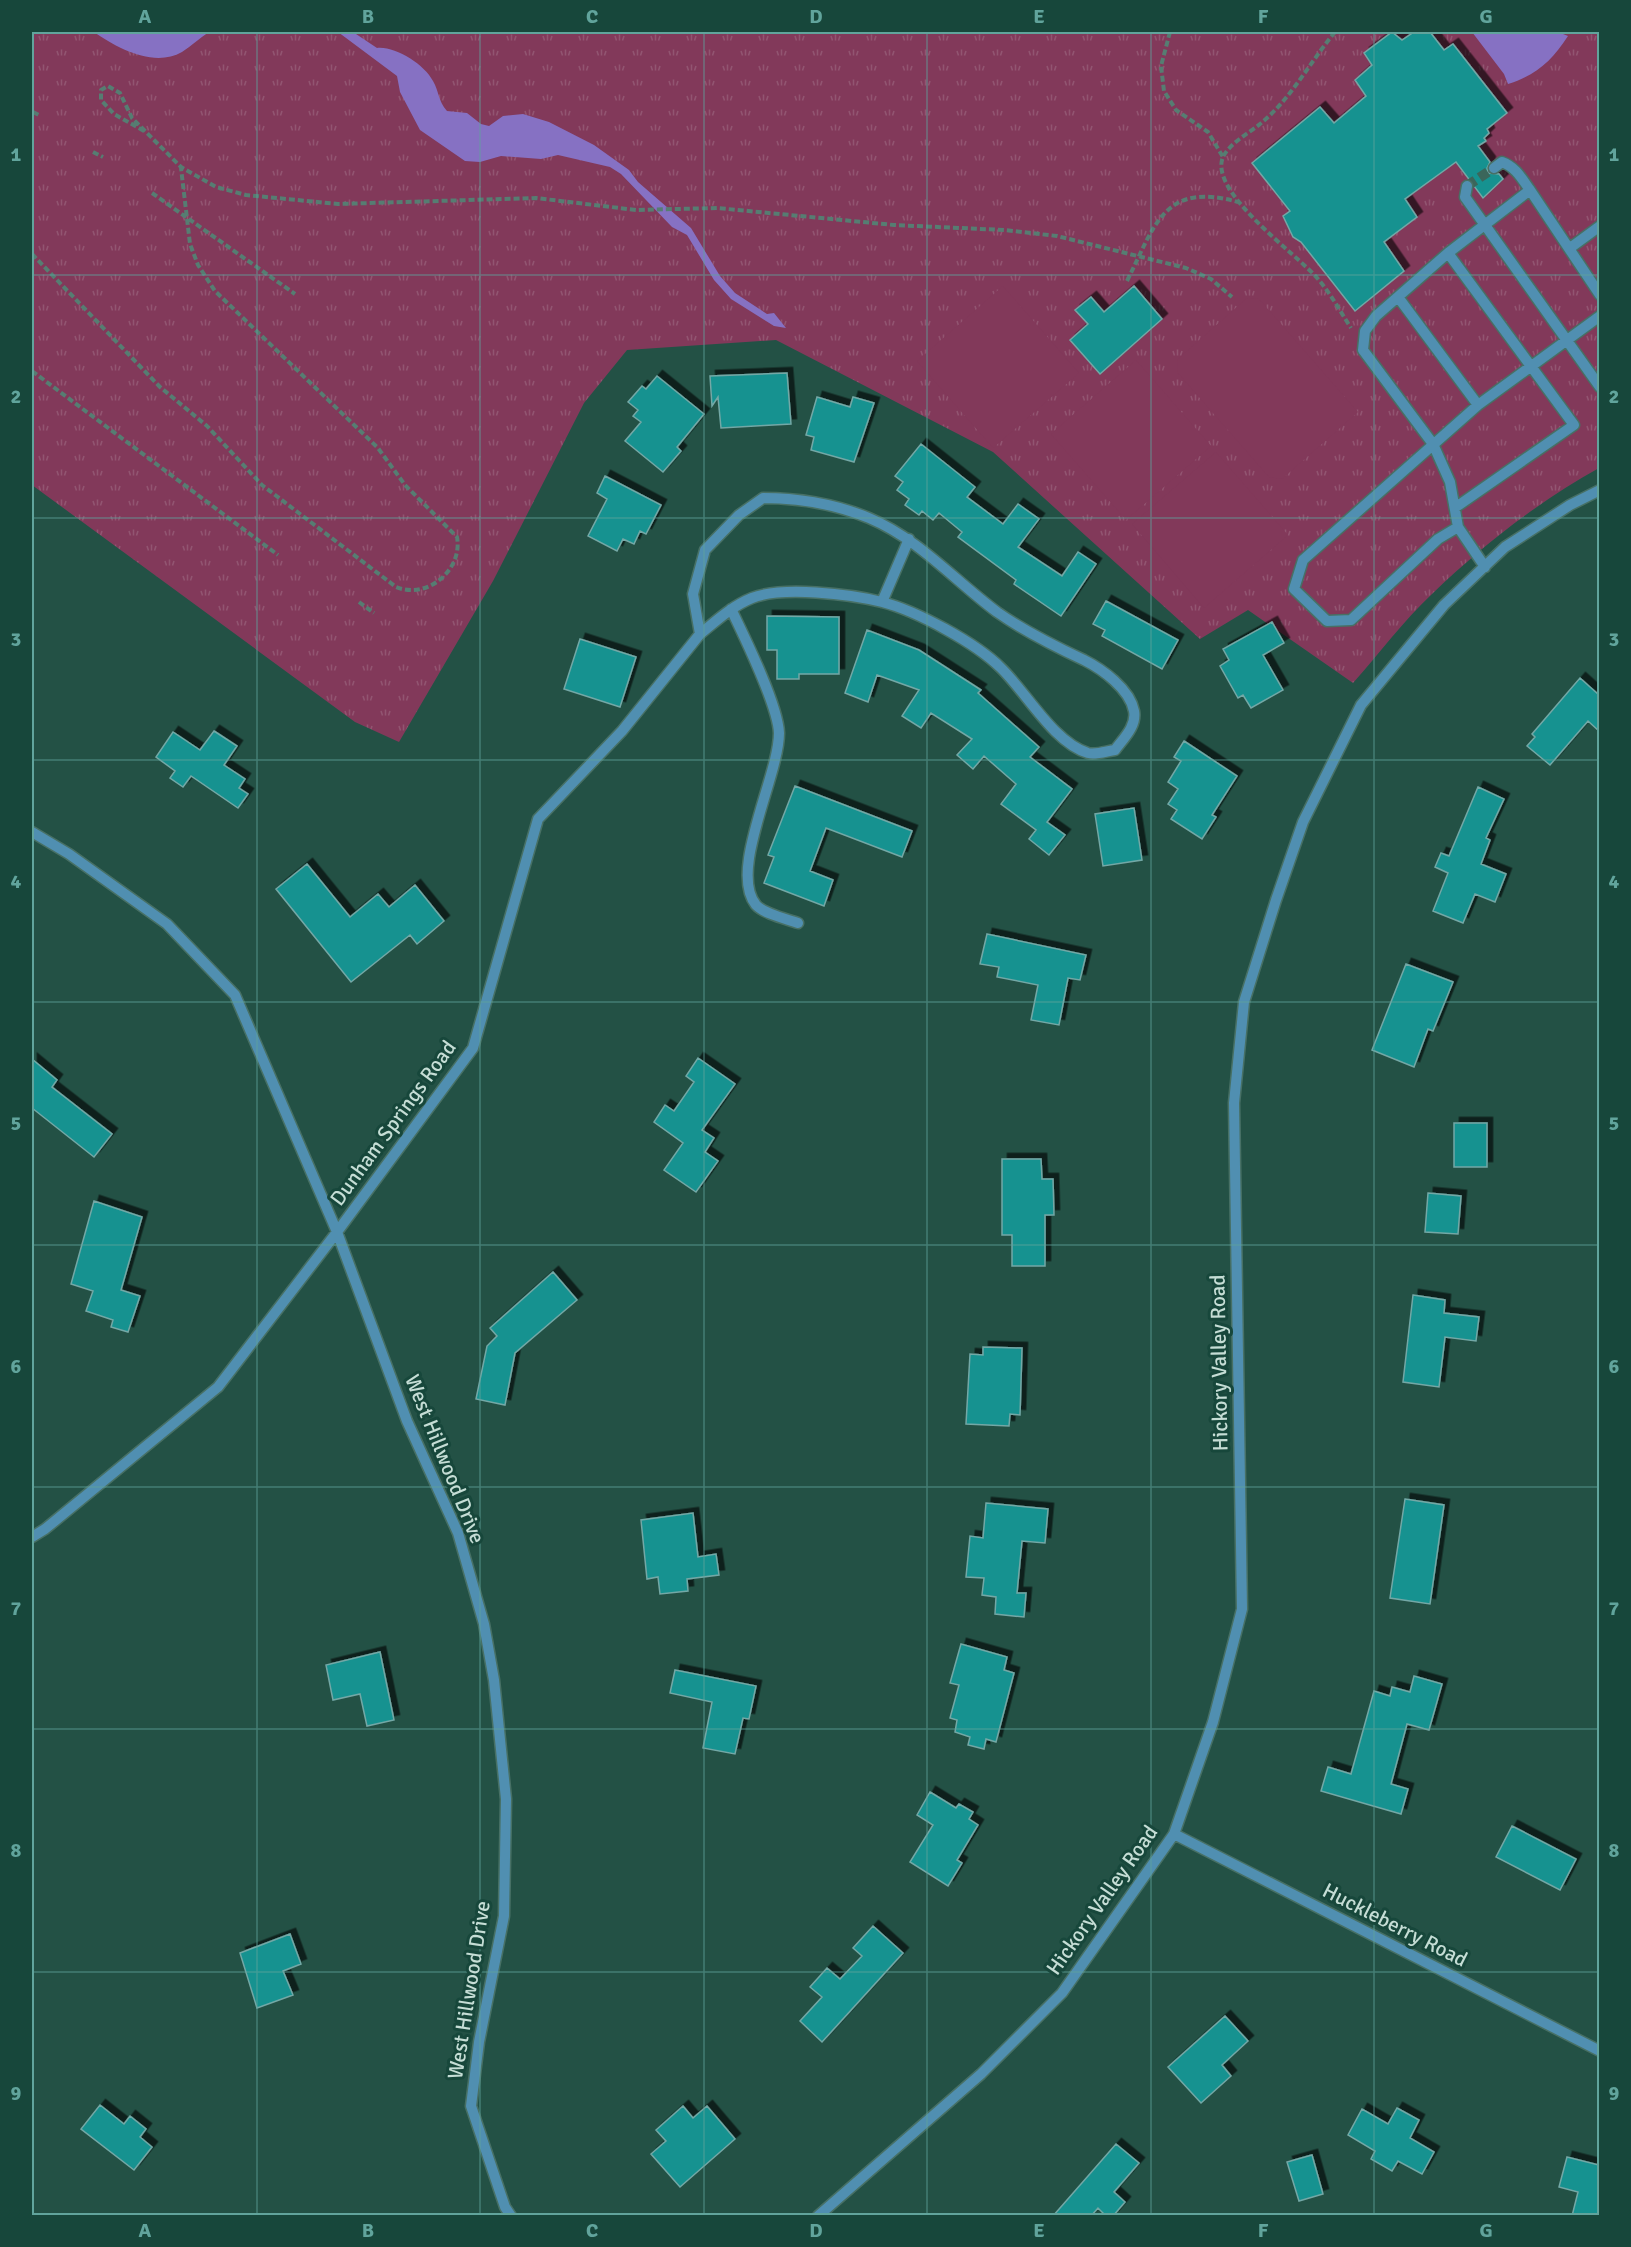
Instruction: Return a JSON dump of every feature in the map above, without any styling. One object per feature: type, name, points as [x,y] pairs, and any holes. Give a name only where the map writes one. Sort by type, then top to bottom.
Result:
[{"type":"street","points":[[1494,168],[1502,162],[1509,164],[1518,173],[1570,248],[1599,295]]},
{"type":"street","points":[[1467,186],[1465,197],[1599,387]]},
{"type":"street","points":[[1485,567],[1458,526],[1450,482],[1433,444],[1363,350],[1365,331],[1398,297],[1448,254],[1530,190]]},
{"type":"street","points":[[1570,248],[1599,226]]},
{"type":"street","points":[[1448,254],[1574,425],[1456,507]]},
{"type":"street","points":[[1398,297],[1478,405]]},
{"type":"street","points":[[1458,526],[1438,538],[1351,620],[1327,621],[1294,589],[1303,560],[1478,405],[1599,316]]},
{"type":"street","name":"Hickory Valley Road","points":[[818,2216],[887,2159],[981,2074],[1062,1993],[1174,1834],[1213,1722],[1242,1609],[1234,1102],[1244,1002],[1303,822],[1361,705],[1444,605],[1506,547],[1599,490]]},
{"type":"street","name":"Dunham Springs Road","points":[[32,1537],[45,1529],[218,1387],[337,1232],[473,1048],[538,819],[622,731],[700,634],[731,609],[753,598],[784,590],[882,602],[945,629],[1000,666],[1056,731],[1074,746],[1090,753],[1115,750],[1131,730],[1134,711],[1124,692],[1101,669],[1042,640],[997,612],[909,539],[870,519],[839,507],[794,498],[763,498],[739,515],[705,550],[693,594],[700,634]]},
{"type":"street","points":[[882,602],[909,539]]},
{"type":"street","points":[[731,609],[753,657],[779,732],[747,868],[749,892],[757,907],[798,923]]},
{"type":"street","name":"West Hillwood Drive","points":[[32,832],[69,854],[167,924],[235,995],[337,1232],[407,1422],[458,1533],[484,1624],[494,1680],[506,1799],[504,1916],[479,2042],[471,2106],[505,2207],[511,2216]]},
{"type":"street","name":"Huckleberry Road","points":[[1174,1834],[1599,2051]]},
{"type":"path","points":[[1170,32],[1161,66],[1164,91],[1176,110],[1208,132],[1223,157]]},
{"type":"path","points":[[1335,32],[1284,100],[1267,118],[1235,143],[1223,157],[1221,173],[1226,185],[1239,202],[1317,278],[1363,350]]},
{"type":"path","points":[[144,131],[103,104],[100,97],[102,90],[108,86],[117,90],[132,118],[181,167],[216,187],[246,195],[327,204],[536,198],[598,207],[717,208],[894,225],[1046,235],[1186,268],[1211,279],[1232,297]]},
{"type":"path","points":[[33,112],[41,116]]},
{"type":"path","points":[[93,152],[103,157]]},
{"type":"path","points":[[32,254],[160,387],[207,426],[267,490],[396,587],[414,592],[439,581],[455,561],[459,547],[457,537],[405,485],[378,448],[214,291],[198,266],[190,244],[181,167]]},
{"type":"path","points":[[152,193],[296,294]]},
{"type":"path","points":[[1127,281],[1153,228],[1166,212],[1181,200],[1205,194],[1239,202]]},
{"type":"path","points":[[32,371],[278,555]]},
{"type":"path","points":[[358,602],[374,613]]},
{"type":"green space","points":[[32,32],[1599,32],[1599,468],[1554,495],[1471,558],[1411,615],[1353,683],[1248,610],[1200,639],[993,452],[776,340],[627,350],[584,403],[493,581],[399,742],[355,722],[32,485]]},
{"type":"green space","points":[[1003,286],[1079,373],[993,448],[917,361]]},
{"type":"green space","points":[[1247,298],[1259,299],[1358,412],[1282,479],[1269,477],[1177,372],[1178,359]]},
{"type":"green space","points":[[1136,360],[1211,446],[1126,520],[1051,434]]},
{"type":"green space","points":[[1216,452],[1288,535],[1204,608],[1132,524]]},
{"type":"shaded area","points":[[94,32],[209,32],[182,52],[160,58],[125,50]]},
{"type":"shaded area","points":[[338,32],[353,32],[377,48],[392,50],[408,57],[429,75],[447,111],[467,113],[481,124],[489,126],[503,116],[523,114],[549,122],[594,145],[629,170],[638,182],[691,228],[720,276],[735,293],[767,314],[774,313],[786,328],[774,326],[731,299],[714,280],[687,235],[672,227],[621,174],[610,167],[558,155],[541,159],[501,156],[480,162],[465,161],[420,130],[400,92],[397,76]]},
{"type":"shaded area","points":[[1472,32],[1558,32],[1568,36],[1556,53],[1542,66],[1527,76],[1508,84],[1504,74]]},
{"type":"building","points":[[1392,32],[1402,40],[1414,32],[1430,32],[1444,50],[1453,44],[1507,113],[1487,129],[1489,133],[1484,138],[1486,141],[1478,146],[1490,162],[1487,168],[1488,173],[1499,174],[1503,179],[1483,198],[1456,162],[1405,199],[1417,217],[1384,242],[1404,271],[1355,311],[1301,242],[1293,237],[1283,216],[1290,211],[1252,163],[1320,107],[1334,123],[1366,96],[1355,80],[1372,65],[1364,53]]},
{"type":"building","points":[[1134,286],[1162,319],[1100,374],[1070,340],[1088,324],[1075,310],[1091,297],[1104,312]]},
{"type":"building","points":[[787,373],[791,424],[721,428],[718,397],[712,406],[710,376]]},
{"type":"building","points":[[657,376],[704,414],[677,447],[681,451],[663,472],[625,441],[641,422],[633,416],[638,410],[628,402],[642,386],[646,389]]},
{"type":"building","points":[[817,397],[850,407],[853,397],[874,403],[854,462],[811,450],[814,437],[806,435]]},
{"type":"building","points":[[921,444],[975,487],[967,497],[1003,524],[1018,504],[1039,519],[1018,547],[1062,576],[1078,552],[1096,564],[1061,616],[1014,584],[1016,580],[958,537],[962,532],[939,513],[933,520],[922,511],[919,515],[905,505],[909,499],[897,490],[903,482],[895,476]]},
{"type":"building","points":[[605,476],[661,505],[646,534],[640,531],[634,544],[623,539],[617,551],[588,536],[607,499],[597,493]]},
{"type":"building","points":[[1106,601],[1178,640],[1162,669],[1102,636],[1105,630],[1093,624]]},
{"type":"building","points":[[767,616],[839,617],[839,674],[799,674],[799,679],[777,679],[777,650],[767,650]]},
{"type":"building","points":[[1272,622],[1284,643],[1263,655],[1283,690],[1251,708],[1243,695],[1238,698],[1220,666],[1229,660],[1223,649]]},
{"type":"building","points":[[867,630],[919,650],[981,690],[978,693],[1039,747],[1030,757],[1072,789],[1047,822],[1065,835],[1049,855],[1029,839],[1036,830],[1001,804],[1016,784],[984,756],[973,769],[957,755],[972,739],[931,713],[921,728],[902,716],[919,690],[877,675],[868,702],[845,693]]},
{"type":"building","points":[[580,639],[636,657],[620,707],[564,689]]},
{"type":"building","points":[[1580,678],[1599,695],[1599,731],[1588,721],[1550,765],[1527,746],[1535,737],[1532,734]]},
{"type":"building","points":[[214,731],[237,746],[224,765],[245,779],[239,788],[248,794],[238,808],[191,776],[183,787],[170,778],[175,771],[156,757],[173,732],[200,750]]},
{"type":"building","points":[[1184,741],[1237,776],[1212,815],[1216,817],[1202,839],[1171,819],[1177,810],[1168,804],[1178,789],[1168,782],[1181,761],[1174,757]]},
{"type":"building","points":[[795,786],[912,831],[902,857],[826,828],[810,871],[833,880],[824,906],[764,883],[774,857],[768,855]]},
{"type":"building","points":[[1478,787],[1504,799],[1486,838],[1490,840],[1481,864],[1506,874],[1495,902],[1475,894],[1463,923],[1433,911],[1448,873],[1435,867],[1441,853],[1449,856]]},
{"type":"building","points":[[1134,808],[1142,860],[1103,866],[1095,814]]},
{"type":"building","points":[[307,864],[350,917],[378,894],[389,907],[415,885],[444,921],[417,944],[410,935],[351,982],[276,889]]},
{"type":"building","points":[[987,934],[1086,955],[1080,980],[1068,978],[1059,1025],[1031,1020],[1038,985],[997,977],[999,967],[980,964]]},
{"type":"building","points":[[1406,964],[1453,982],[1433,1031],[1428,1029],[1414,1067],[1372,1050]]},
{"type":"building","points":[[698,1058],[735,1084],[702,1130],[714,1138],[705,1152],[718,1161],[696,1192],[664,1170],[683,1143],[654,1122],[665,1105],[674,1111],[694,1082],[686,1076]]},
{"type":"building","points":[[32,1059],[57,1080],[52,1087],[112,1134],[94,1157],[32,1108]]},
{"type":"building","points":[[1454,1123],[1487,1123],[1487,1167],[1454,1167]]},
{"type":"building","points":[[1002,1159],[1041,1159],[1042,1179],[1053,1179],[1054,1215],[1045,1215],[1045,1266],[1012,1266],[1012,1235],[1002,1235]]},
{"type":"building","points":[[1428,1193],[1461,1196],[1458,1234],[1425,1232]]},
{"type":"building","points":[[94,1201],[142,1217],[121,1290],[140,1296],[128,1332],[111,1327],[113,1320],[86,1311],[93,1291],[71,1284]]},
{"type":"building","points":[[553,1272],[577,1300],[515,1353],[505,1405],[476,1399],[487,1346],[497,1336],[490,1328]]},
{"type":"building","points":[[1413,1295],[1445,1300],[1444,1313],[1479,1317],[1476,1341],[1445,1337],[1439,1387],[1403,1382]]},
{"type":"building","points":[[983,1347],[1022,1348],[1020,1415],[1010,1414],[1009,1426],[966,1424],[970,1354],[983,1355]]},
{"type":"building","points":[[1405,1499],[1444,1505],[1430,1604],[1390,1598]]},
{"type":"building","points":[[986,1503],[1048,1509],[1045,1543],[1022,1541],[1017,1593],[1026,1593],[1024,1617],[995,1614],[996,1597],[982,1595],[984,1578],[966,1577],[970,1536],[983,1538]]},
{"type":"building","points":[[693,1513],[698,1557],[716,1554],[719,1575],[687,1579],[688,1591],[660,1594],[658,1577],[647,1579],[641,1520]]},
{"type":"building","points":[[961,1644],[1007,1657],[1004,1670],[1014,1673],[996,1742],[986,1739],[984,1749],[968,1745],[970,1737],[955,1732],[957,1720],[950,1718],[959,1685],[950,1683]]},
{"type":"building","points":[[380,1652],[394,1720],[367,1726],[360,1694],[333,1700],[326,1665]]},
{"type":"building","points":[[675,1670],[756,1686],[749,1719],[743,1718],[735,1754],[703,1748],[712,1702],[670,1693]]},
{"type":"building","points":[[1414,1676],[1442,1684],[1429,1730],[1407,1724],[1391,1784],[1408,1789],[1401,1814],[1321,1791],[1328,1767],[1351,1774],[1374,1691],[1390,1696],[1392,1687],[1410,1692]]},
{"type":"building","points":[[930,1792],[956,1808],[959,1804],[973,1812],[969,1819],[978,1825],[957,1860],[962,1863],[948,1886],[910,1862],[933,1825],[917,1815]]},
{"type":"building","points":[[1512,1826],[1576,1859],[1560,1890],[1496,1857]]},
{"type":"building","points":[[873,1926],[903,1953],[822,2042],[800,2021],[822,1997],[810,1987],[827,1968],[840,1979],[862,1956],[853,1948]]},
{"type":"building","points":[[290,1934],[301,1964],[283,1971],[293,1995],[257,2008],[240,1953]]},
{"type":"building","points":[[1225,2016],[1248,2041],[1222,2065],[1231,2076],[1201,2103],[1168,2067]]},
{"type":"building","points":[[100,2105],[124,2124],[130,2116],[146,2129],[140,2137],[152,2147],[134,2170],[81,2129]]},
{"type":"building","points":[[683,2106],[693,2118],[707,2106],[735,2139],[680,2187],[651,2154],[666,2141],[656,2130]]},
{"type":"building","points":[[1397,2108],[1419,2120],[1410,2138],[1434,2152],[1422,2174],[1398,2161],[1392,2171],[1371,2159],[1375,2151],[1348,2135],[1362,2109],[1388,2124]]},
{"type":"building","points":[[1116,2144],[1139,2163],[1114,2192],[1125,2202],[1113,2216],[1106,2216],[1098,2208],[1091,2216],[1053,2216]]},
{"type":"building","points":[[1312,2155],[1323,2194],[1299,2201],[1287,2162]]},
{"type":"building","points":[[1567,2157],[1599,2165],[1599,2216],[1572,2216],[1578,2192],[1559,2187]]},
{"type":"tunnel","points":[[1467,186],[1494,168]]}]
